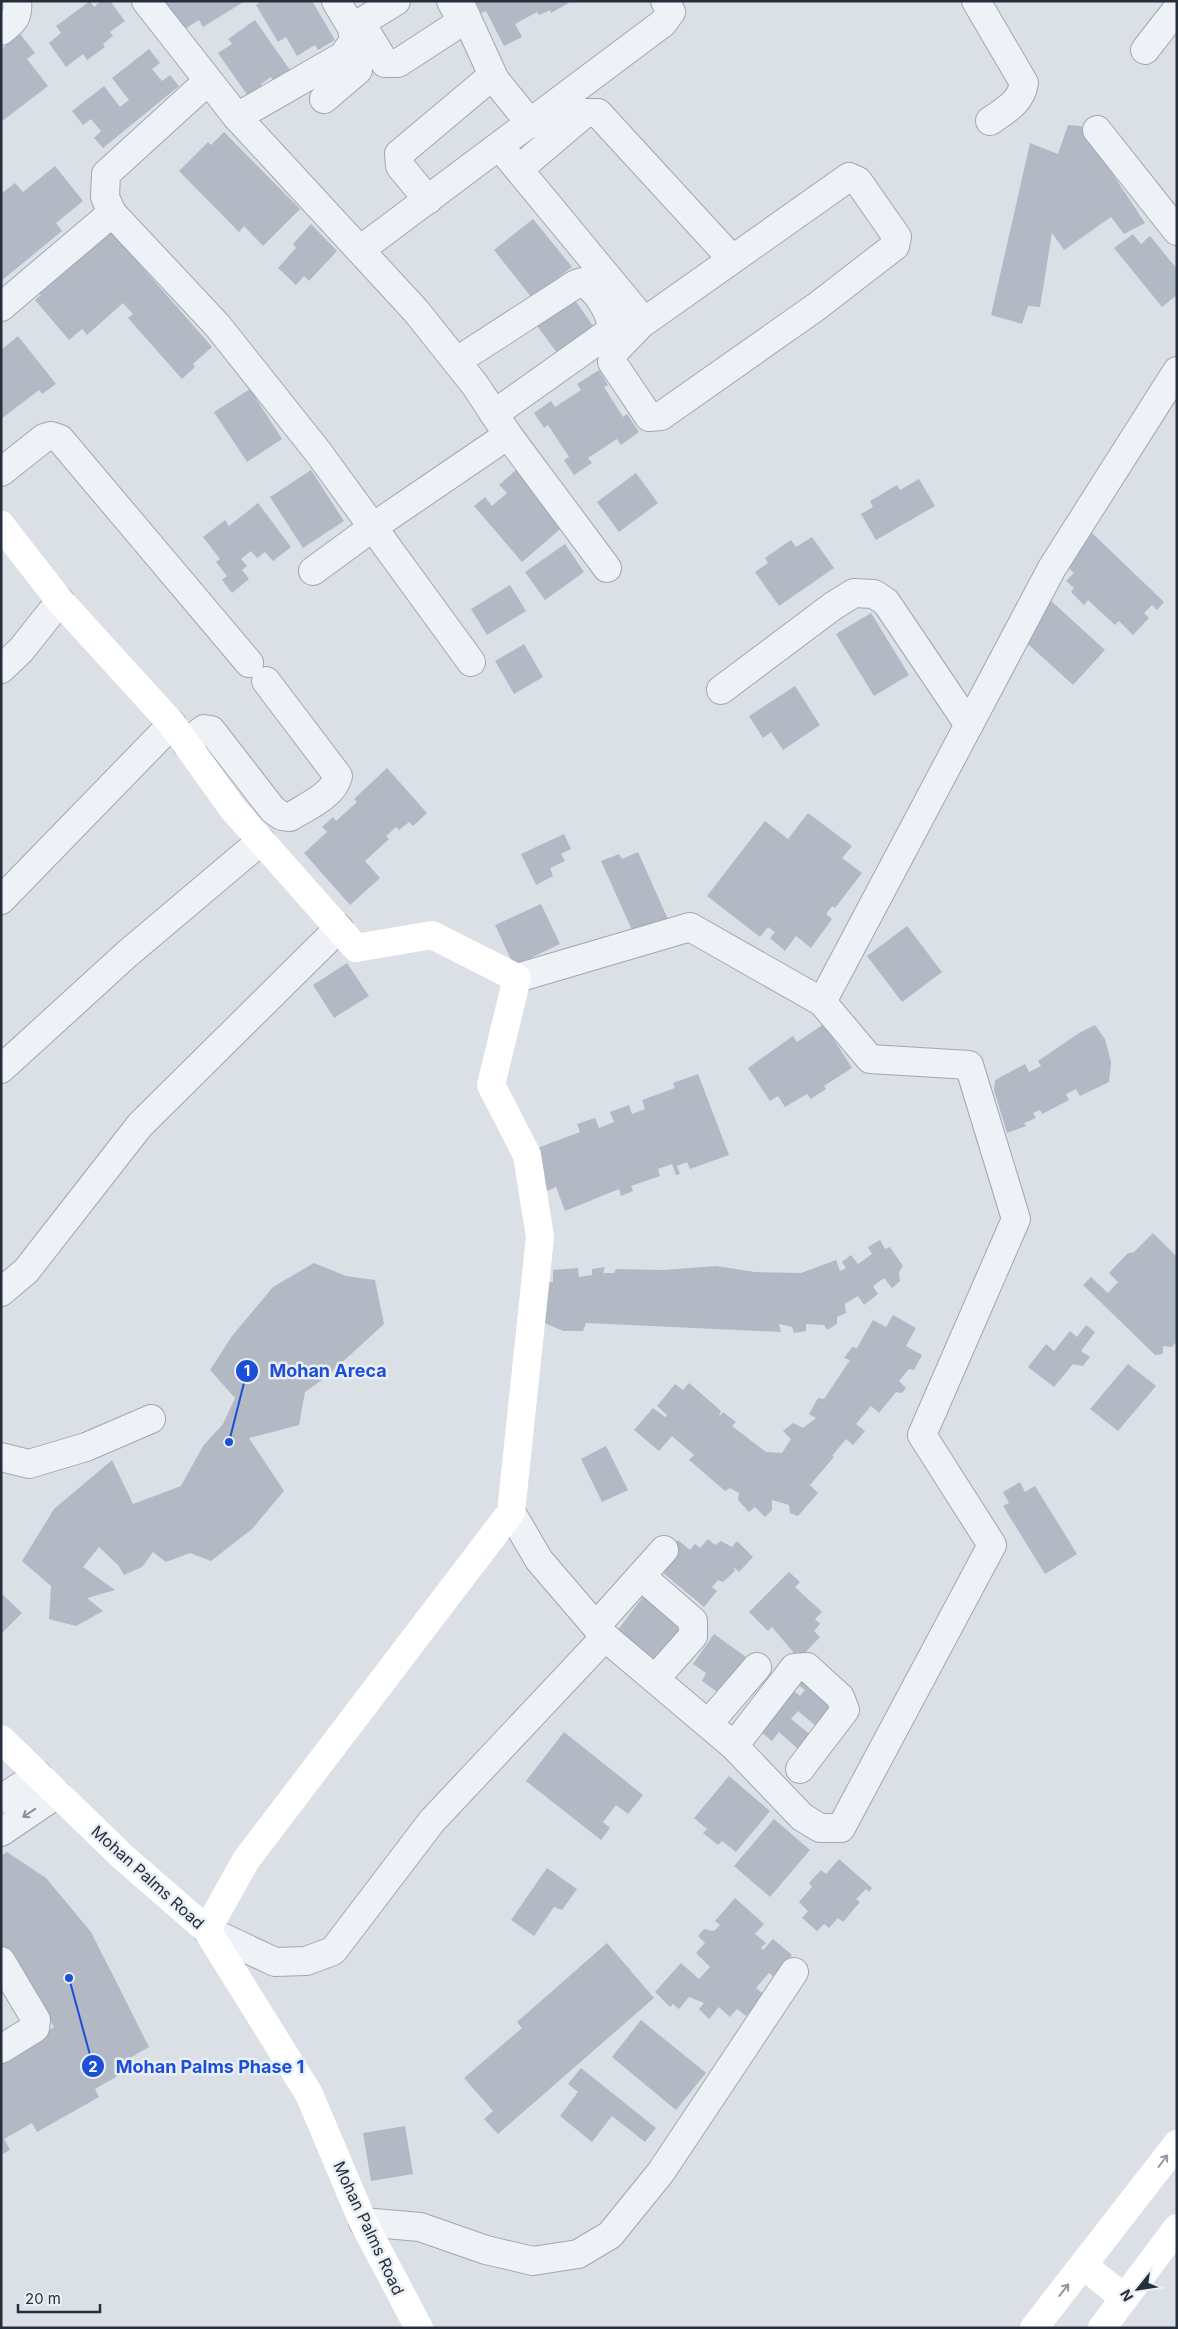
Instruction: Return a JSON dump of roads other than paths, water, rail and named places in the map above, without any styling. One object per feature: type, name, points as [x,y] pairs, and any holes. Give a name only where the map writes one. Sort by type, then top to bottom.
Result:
[{"type":"street","points":[[1,31],[15,20],[18,10],[17,1]]},
{"type":"street","points":[[146,1],[237,117],[416,311],[457,362],[607,568]]},
{"type":"street","points":[[324,99],[358,70],[353,33],[336,1]]},
{"type":"street","points":[[237,117],[343,56],[353,33],[396,1]]},
{"type":"street","points":[[353,33],[385,63],[391,65],[398,63],[458,24],[457,12],[451,1]]},
{"type":"street","points":[[459,1],[495,80],[531,124]]},
{"type":"street","points":[[360,250],[664,23],[671,12],[665,1]]},
{"type":"street","points":[[976,1],[1024,84],[1022,94],[1015,103],[990,121]]},
{"type":"street","points":[[1145,50],[1177,9]]},
{"type":"street","points":[[428,200],[400,166],[399,154],[486,81],[495,80]]},
{"type":"street","points":[[208,81],[106,174],[104,197],[112,213],[217,325],[318,452],[471,662]]},
{"type":"street","points":[[519,169],[585,113],[598,113],[732,259]]},
{"type":"street","points":[[1097,130],[1177,231]]},
{"type":"street","points":[[500,147],[638,314],[641,324]]},
{"type":"street","points":[[849,176],[858,181],[898,237],[895,246],[661,416],[649,417],[612,362],[614,352],[641,324],[849,176]]},
{"type":"street","points":[[1,307],[112,213]]},
{"type":"street","points":[[313,571],[373,527],[501,424],[608,333],[612,327],[609,314],[594,290],[582,282],[576,284],[457,362]]},
{"type":"street","points":[[822,1002],[1052,568],[1177,371]]},
{"type":"street","points":[[1,472],[44,438],[51,436],[60,439],[258,672],[338,776],[336,785],[326,793],[290,817],[282,816],[273,810],[210,730],[204,729],[179,733],[1,900]]},
{"type":"street","points":[[1,525],[60,601],[179,733],[233,809],[356,948],[432,935],[517,978],[690,927],[822,1002],[870,1059],[969,1065],[1016,1219],[922,1435],[992,1545],[841,1828],[820,1828],[802,1817],[738,1741]]},
{"type":"street","points":[[721,690],[833,606],[854,593],[874,594],[886,602],[969,725]]},
{"type":"street","points":[[1,669],[21,650],[60,601]]},
{"type":"street","points":[[1,1068],[127,954],[261,841]]},
{"type":"street","points":[[1,1292],[26,1271],[140,1124],[339,928]]},
{"type":"street","points":[[517,978],[491,1084],[527,1155],[540,1237],[511,1512],[246,1860],[207,1930],[275,1962],[306,1961],[333,1951],[432,1820],[600,1631],[641,1576],[664,1550]]},
{"type":"street","points":[[1,1457],[28,1464],[86,1447],[151,1419]]},
{"type":"street","points":[[511,1512],[539,1560],[600,1631],[708,1724],[796,1774],[844,1710],[840,1697],[808,1667],[794,1668],[738,1741]]},
{"type":"street","points":[[641,1576],[693,1621],[693,1636],[655,1679]]},
{"type":"street","points":[[708,1724],[757,1667]]},
{"type":"street","name":"Mohan Palms Road","points":[[1,1739],[124,1858],[207,1930],[309,2094],[363,2222],[419,2328]]},
{"type":"street","points":[[1,1799],[38,1775]]},
{"type":"street","points":[[1,1832],[58,1794]]},
{"type":"street","points":[[1,1961],[36,2020],[34,2028],[1,2049]]},
{"type":"street","points":[[363,2222],[420,2227],[486,2250],[534,2261],[578,2254],[610,2235],[661,2172],[794,1972]]},
{"type":"street","points":[[1034,2328],[1177,2144]]},
{"type":"street","points":[[1102,2328],[1177,2228]]},
{"type":"street","points":[[1084,2265],[1124,2298]]},
{"type":"place","name":"Mohan Areca","points":[[229,1442]]},
{"type":"place","name":"Mohan Palms Phase 1","points":[[69,1978]]}]
